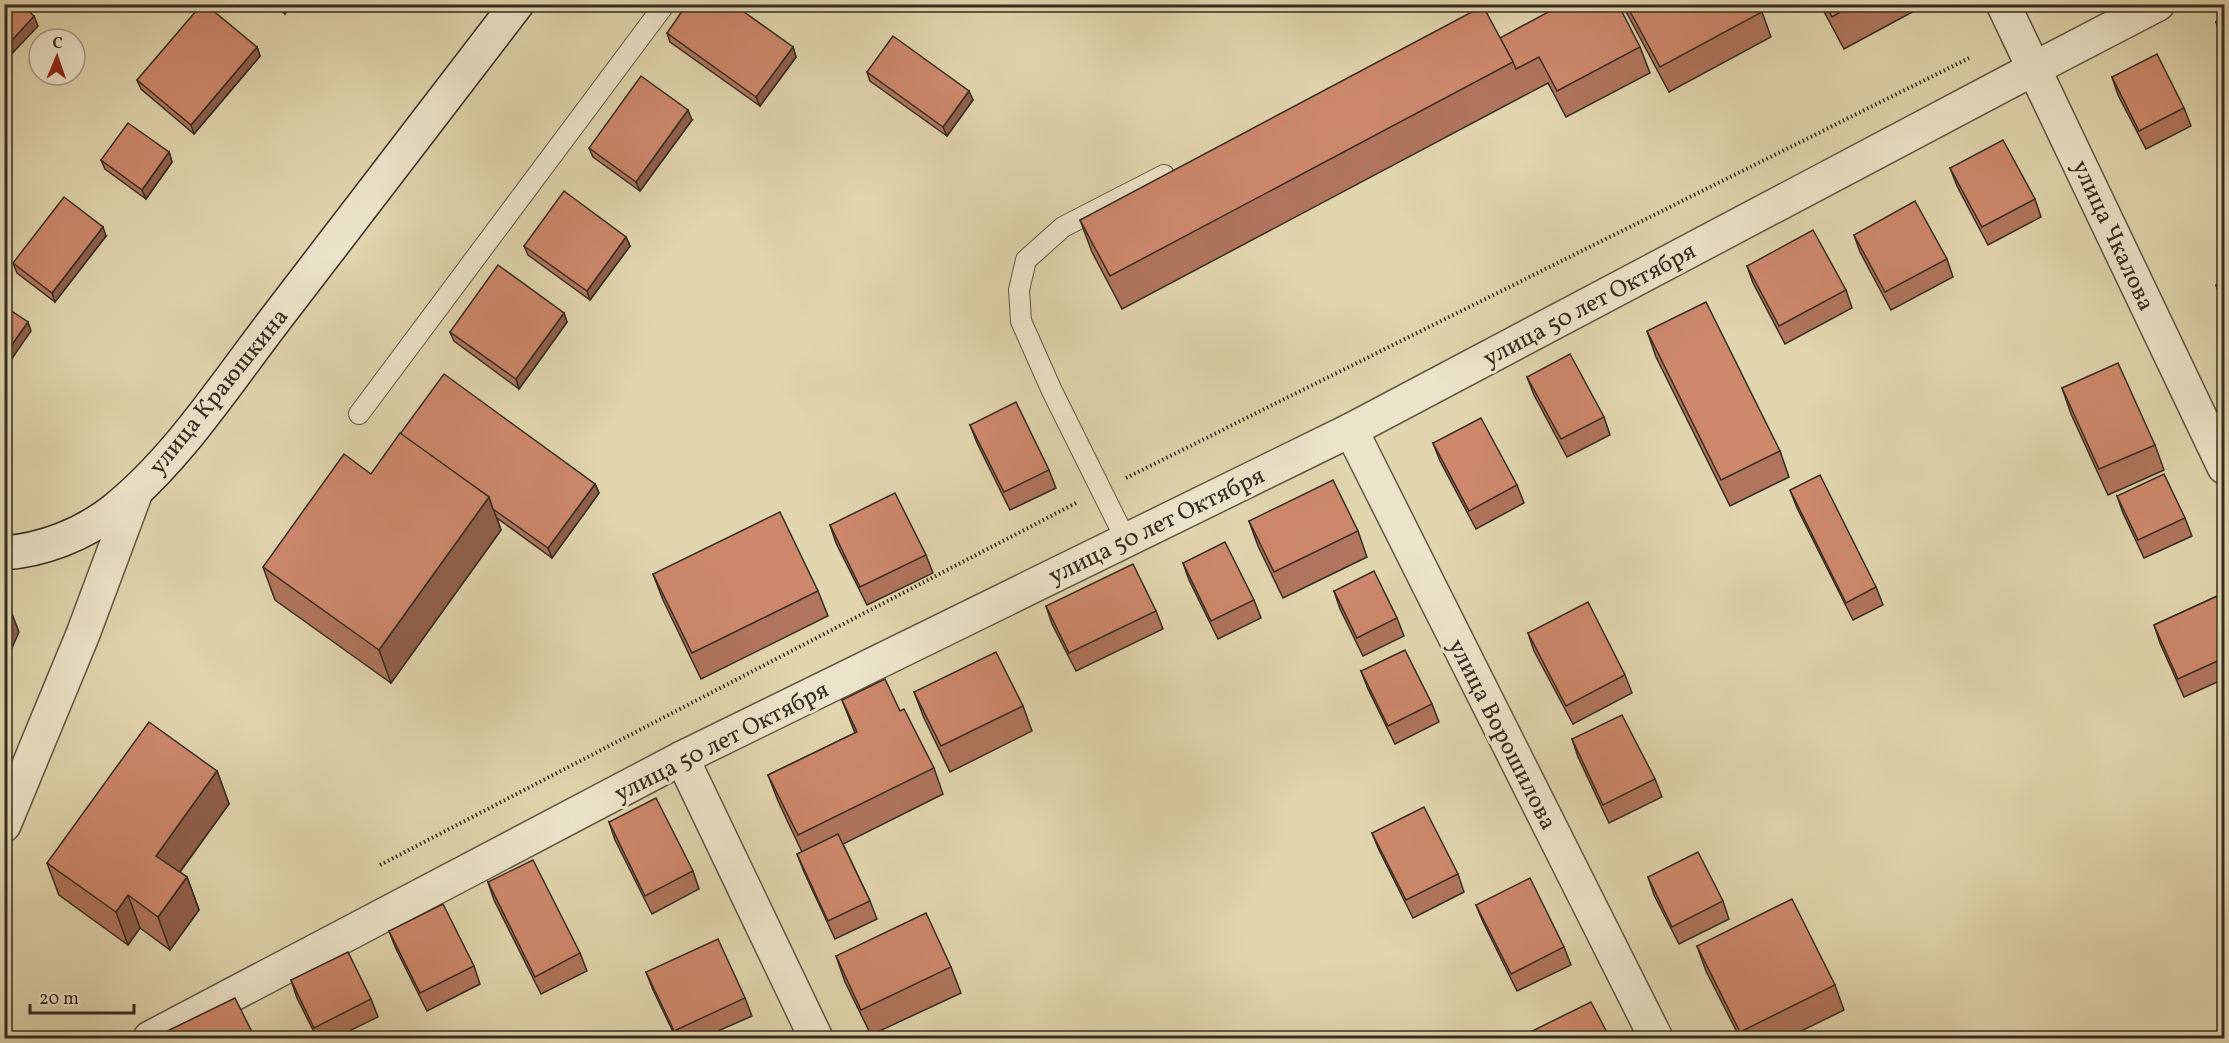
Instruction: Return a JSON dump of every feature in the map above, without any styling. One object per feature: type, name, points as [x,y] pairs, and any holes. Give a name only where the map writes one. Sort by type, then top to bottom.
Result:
[{"type":"street","name":"улица Краюшкина","points":[[4,825],[83,634],[136,492],[201,416],[517,4]]},
{"type":"street","name":"улица Чкалова","points":[[2003,4],[2224,467]]},
{"type":"street","name":"улица 50 лет Октября","points":[[150,1038],[682,758],[1351,430],[2158,4]]},
{"type":"street","name":"улица Ворошилова","points":[[1351,430],[1656,1038]]},
{"type":"street","points":[[4,553],[50,545],[83,530],[111,513],[136,492]]},
{"type":"street","points":[[682,758],[816,1038]]},
{"type":"lane","points":[[359,414],[665,4]]},
{"type":"lane","points":[[1126,540],[1052,391],[1021,321],[1019,290],[1026,260],[1063,228],[1180,167]]},
{"type":"path","points":[[380,865],[1101,490],[1968,58]]},
{"type":"building","points":[[4,4],[21,4],[34,16],[4,49]]},
{"type":"building","points":[[202,4],[205,4],[257,47],[191,125],[137,80]]},
{"type":"building","points":[[687,4],[733,4],[793,47],[756,97],[667,33]]},
{"type":"building","points":[[1563,4],[1618,4],[1640,47],[1557,91],[1539,57],[1516,69],[1500,38]]},
{"type":"building","points":[[1626,4],[1758,4],[1762,12],[1660,67]]},
{"type":"building","points":[[1825,4],[1854,4],[1832,17]]},
{"type":"building","points":[[1483,6],[1513,62],[1110,276],[1080,220]]},
{"type":"building","points":[[2224,18],[2224,40],[2216,22]]},
{"type":"building","points":[[893,36],[969,91],[943,127],[867,72]]},
{"type":"building","points":[[2157,54],[2184,108],[2139,131],[2112,77]]},
{"type":"building","points":[[641,76],[688,110],[636,182],[589,148]]},
{"type":"building","points":[[128,123],[169,152],[142,190],[101,160]]},
{"type":"building","points":[[2003,140],[2035,199],[1982,227],[1950,168]]},
{"type":"building","points":[[564,191],[626,237],[587,291],[524,246]]},
{"type":"building","points":[[64,197],[103,227],[52,293],[13,263]]},
{"type":"building","points":[[1915,201],[1947,259],[1885,292],[1854,235]]},
{"type":"building","points":[[1813,230],[1846,290],[1779,326],[1747,266]]},
{"type":"building","points":[[498,265],[564,313],[516,379],[450,332]]},
{"type":"building","points":[[2224,281],[2224,303],[2216,285]]},
{"type":"building","points":[[1706,302],[1780,451],[1721,480],[1647,331]]},
{"type":"building","points":[[4,306],[28,322],[4,356]]},
{"type":"building","points":[[1570,354],[1604,417],[1561,439],[1527,377]]},
{"type":"building","points":[[2118,363],[2155,445],[2099,469],[2062,388]]},
{"type":"building","points":[[444,374],[595,484],[548,548],[493,509],[489,497],[400,434]]},
{"type":"building","points":[[1016,402],[1049,470],[1004,492],[970,425]]},
{"type":"building","points":[[1481,418],[1517,485],[1469,511],[1433,443]]},
{"type":"building","points":[[400,433],[489,497],[379,650],[263,567],[344,454],[371,474]]},
{"type":"building","points":[[2164,474],[2185,518],[2138,540],[2117,496]]},
{"type":"building","points":[[1820,475],[1876,587],[1846,603],[1790,490]]},
{"type":"building","points":[[1333,480],[1358,531],[1274,572],[1249,521]]},
{"type":"building","points":[[895,493],[926,555],[860,587],[830,525]]},
{"type":"building","points":[[780,512],[818,591],[692,653],[653,574]]},
{"type":"building","points":[[1225,542],[1254,600],[1211,621],[1183,563]]},
{"type":"building","points":[[1133,564],[1156,611],[1069,653],[1046,606]]},
{"type":"building","points":[[1374,571],[1397,618],[1357,638],[1334,591]]},
{"type":"building","points":[[2224,593],[2224,658],[2178,679],[2154,625]]},
{"type":"building","points":[[1588,602],[1625,675],[1566,706],[1528,633]]},
{"type":"building","points":[[4,604],[9,606],[4,617]]},
{"type":"building","points":[[1405,650],[1432,704],[1388,726],[1361,671]]},
{"type":"building","points":[[996,652],[1023,706],[941,746],[914,692]]},
{"type":"building","points":[[885,679],[900,711],[904,709],[934,768],[798,835],[768,775],[857,732],[842,700]]},
{"type":"building","points":[[1622,715],[1655,779],[1603,805],[1572,739]]},
{"type":"building","points":[[149,722],[217,771],[156,856],[187,877],[158,917],[128,895],[116,912],[47,863]]},
{"type":"building","points":[[656,798],[693,871],[645,896],[609,822]]},
{"type":"building","points":[[1424,807],[1458,874],[1406,900],[1372,833]]},
{"type":"building","points":[[838,834],[870,901],[828,921],[797,854]]},
{"type":"building","points":[[1698,852],[1723,901],[1672,927],[1648,877]]},
{"type":"building","points":[[533,860],[580,953],[535,977],[488,882]]},
{"type":"building","points":[[1530,878],[1564,947],[1511,974],[1476,905]]},
{"type":"building","points":[[1792,899],[1835,985],[1740,1032],[1697,946]]},
{"type":"building","points":[[443,904],[474,966],[420,993],[389,931]]},
{"type":"building","points":[[926,913],[951,967],[861,1010],[836,956]]},
{"type":"building","points":[[718,939],[745,998],[674,1031],[646,972]]},
{"type":"building","points":[[348,952],[371,999],[314,1028],[291,980]]},
{"type":"building","points":[[235,998],[255,1038],[153,1038]]},
{"type":"building","points":[[1591,1002],[1610,1038],[1518,1038]]}]
